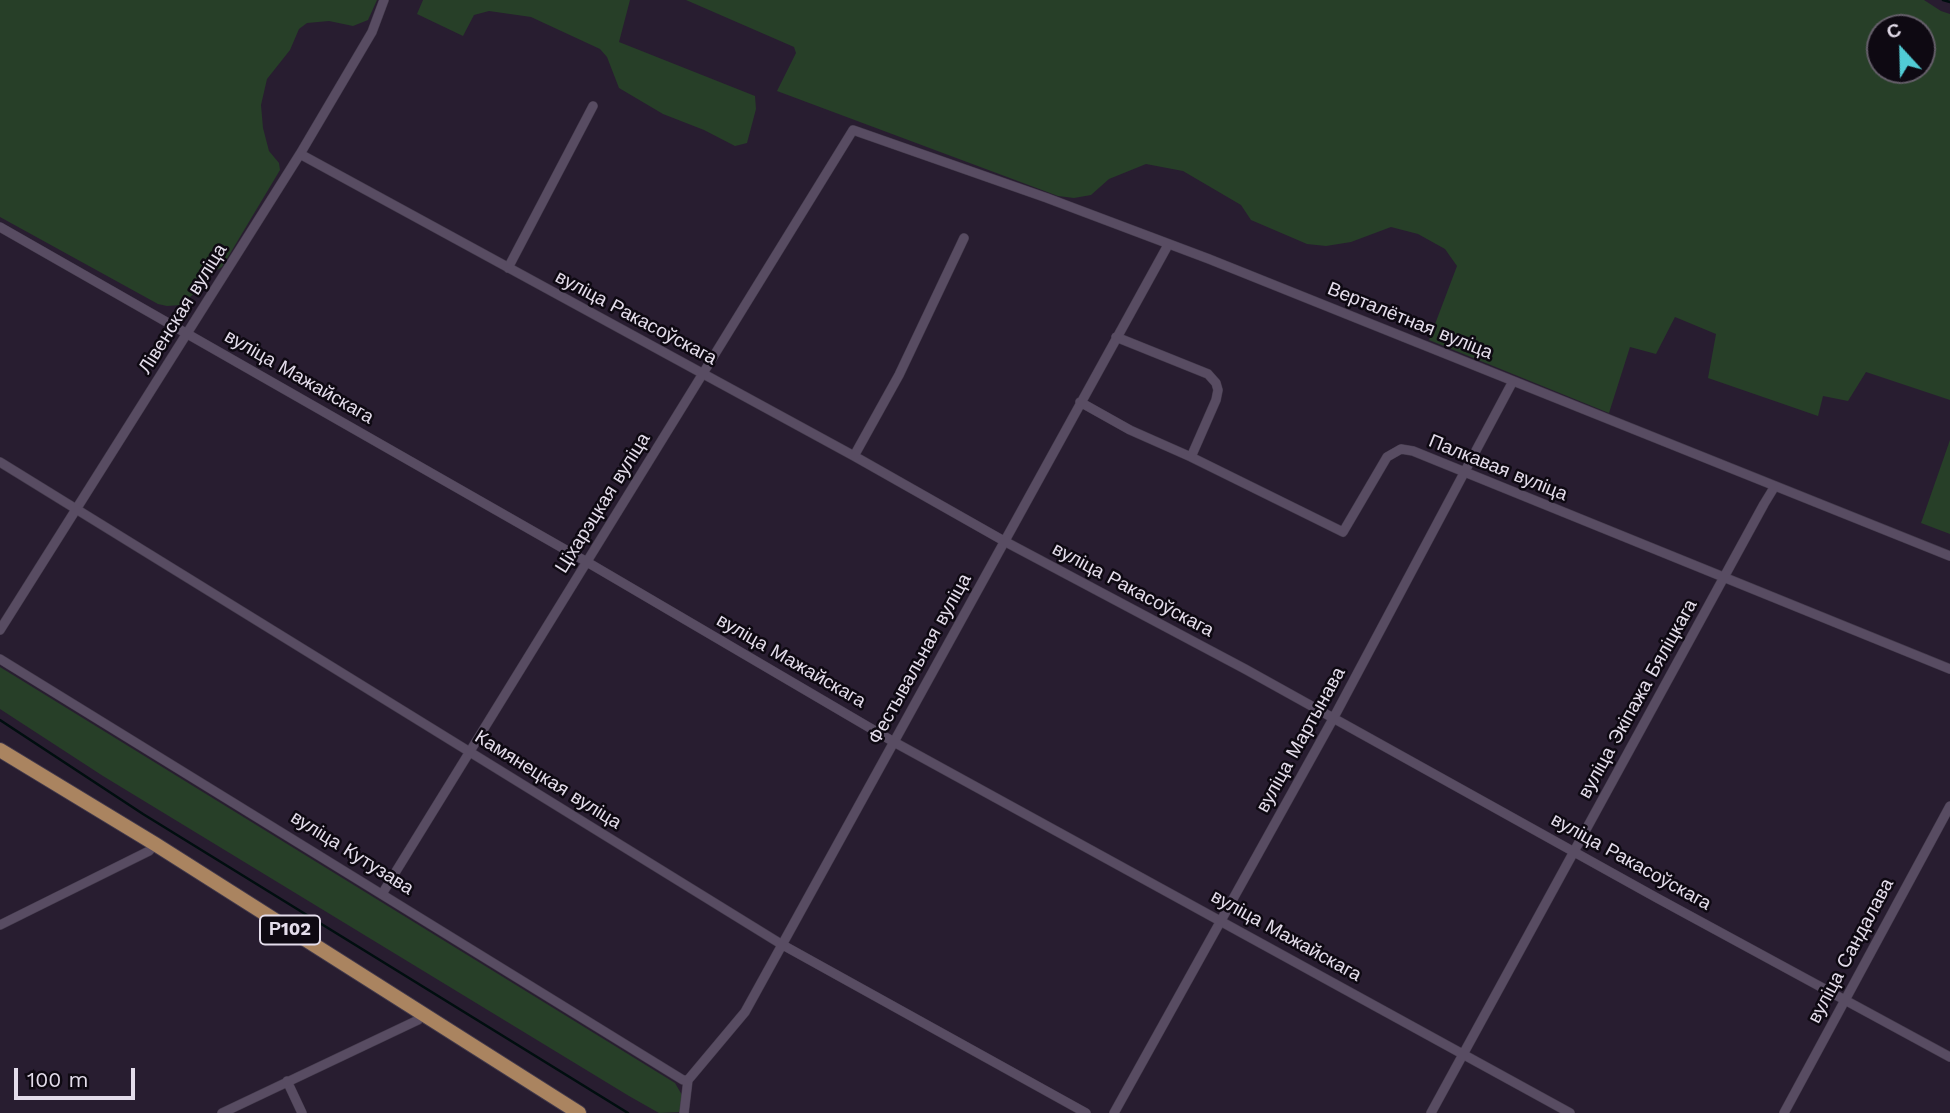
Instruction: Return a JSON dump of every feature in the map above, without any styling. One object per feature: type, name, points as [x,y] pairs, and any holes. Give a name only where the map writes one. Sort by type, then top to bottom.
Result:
[{"type":"main road","name":"Р102","points":[[0,750],[155,844],[579,1113]]},
{"type":"street","name":"Лівенская вуліца","points":[[0,630],[300,154],[372,32],[384,0]]},
{"type":"street","points":[[508,268],[593,106]]},
{"type":"street","name":"Верталётная вуліца","points":[[853,130],[1047,198],[1950,556]]},
{"type":"street","name":"Ціхарэцкая вуліца","points":[[382,894],[853,130]]},
{"type":"street","name":"вуліца Ракасоўскага","points":[[300,154],[1950,1057]]},
{"type":"street","name":"вуліца Мажайскага","points":[[0,227],[587,562],[894,742],[1570,1113]]},
{"type":"street","points":[[854,456],[899,375],[964,238]]},
{"type":"street","name":"Фестывальная вуліца","points":[[685,1080],[745,1012],[1168,245]]},
{"type":"street","points":[[1116,337],[1208,374],[1216,383],[1216,400],[1191,457]]},
{"type":"street","name":"вуліца Мартынава","points":[[1114,1113],[1334,719],[1513,381]]},
{"type":"street","name":"Палкавая вуліца","points":[[1080,402],[1130,430],[1343,532],[1387,457],[1401,449],[1413,451],[1464,474],[1950,669]]},
{"type":"street","name":"Камянецкая вуліца","points":[[0,462],[781,944],[1086,1113]]},
{"type":"street","name":"вуліца Экіпажа Бяліцкага","points":[[1431,1113],[1775,486]]},
{"type":"street","name":"вуліца Кутузава","points":[[0,659],[685,1080]]},
{"type":"street","name":"вуліца Сандалава","points":[[1784,1113],[1950,806]]},
{"type":"street","points":[[0,925],[149,851],[155,844]]},
{"type":"street","points":[[222,1113],[418,1020],[423,1013]]},
{"type":"street","points":[[684,1113],[685,1080]]},
{"type":"street","points":[[287,1081],[302,1113]]},
{"type":"green space","points":[[0,0],[377,0],[368,20],[353,26],[329,21],[307,23],[299,29],[290,50],[267,79],[261,105],[269,151],[279,163],[280,170],[222,267],[210,274],[181,305],[167,306],[158,304],[0,217]]},
{"type":"green space","points":[[423,0],[630,0],[619,42],[755,96],[756,109],[747,143],[735,146],[663,114],[619,88],[607,57],[600,49],[531,17],[489,11],[474,15],[463,36],[417,14]]},
{"type":"green space","points":[[686,0],[1924,0],[1950,14],[1950,400],[1866,372],[1848,401],[1823,396],[1818,416],[1708,378],[1716,334],[1675,317],[1656,354],[1630,347],[1609,413],[1429,340],[1457,266],[1445,249],[1418,234],[1391,227],[1351,242],[1326,246],[1307,244],[1251,220],[1241,205],[1183,171],[1146,164],[1109,179],[1091,195],[1074,198],[1058,196],[777,91],[796,53],[794,47]]},
{"type":"green space","points":[[1950,440],[1950,534],[1921,523]]},
{"type":"green space","points":[[0,667],[675,1083],[682,1095],[680,1112],[659,1113],[629,1096],[103,776],[0,709]]},
{"type":"waterway","points":[[1943,0],[1950,2]]},
{"type":"waterway","points":[[0,720],[143,814],[628,1113]]}]
